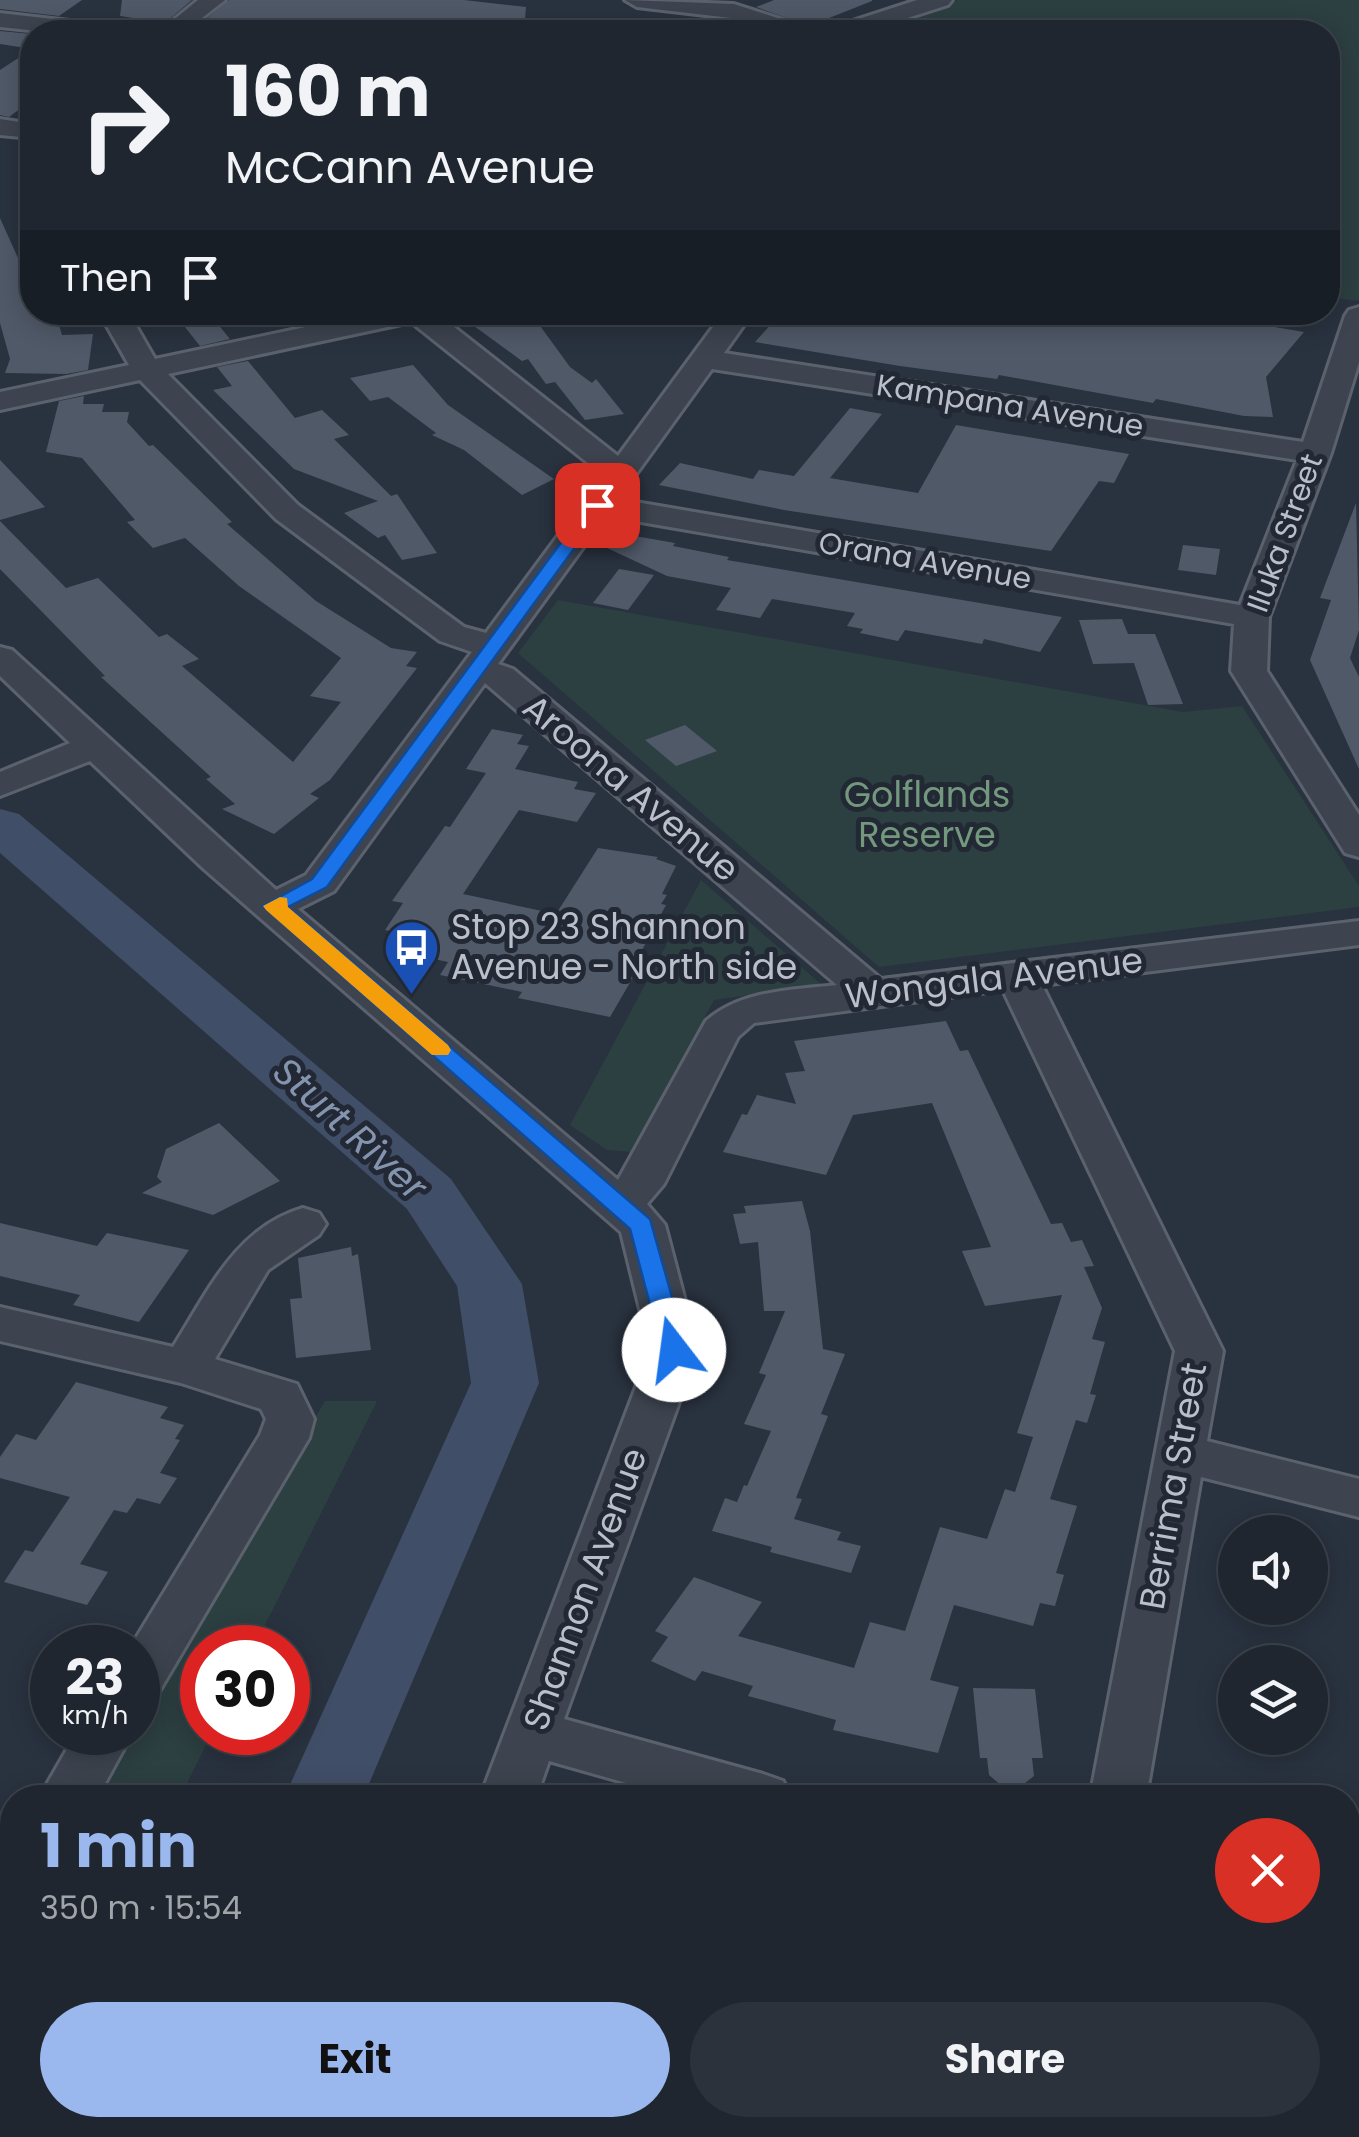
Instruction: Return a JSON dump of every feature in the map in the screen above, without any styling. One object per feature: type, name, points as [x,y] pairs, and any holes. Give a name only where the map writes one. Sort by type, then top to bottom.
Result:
[{"type":"street","points":[[186,20],[213,0]]},
{"type":"street","points":[[637,0],[734,11],[761,20]]},
{"type":"street","points":[[879,20],[940,0]]},
{"type":"street","name":"Iluka Street","points":[[1359,315],[1315,452],[1252,617],[1249,671],[1359,845]]},
{"type":"street","name":"Aroona Avenue","points":[[121,325],[147,370],[287,512],[485,658],[500,676],[872,994]]},
{"type":"street","points":[[0,401],[360,325]]},
{"type":"street","points":[[432,325],[619,472]]},
{"type":"street","points":[[274,906],[320,883],[730,325]]},
{"type":"street","name":"Kampana Avenue","points":[[706,359],[1315,452]]},
{"type":"street","name":"Orana Avenue","points":[[597,505],[1252,617]]},
{"type":"street","name":"Shannon Avenue","points":[[0,657],[217,860],[642,1225],[674,1350],[513,1785]]},
{"type":"street","points":[[0,785],[94,746]]},
{"type":"street","name":"Wongala Avenue","points":[[618,1205],[642,1184],[721,1030],[738,1014],[770,1006],[1016,974],[1359,934]]},
{"type":"street","name":"Berrima Street","points":[[1016,974],[1199,1350],[1120,1785]]},
{"type":"street","points":[[185,1367],[252,1259],[303,1224]]},
{"type":"street","points":[[0,1324],[185,1367],[280,1397],[290,1419],[284,1438],[160,1644]]},
{"type":"street","points":[[1181,1454],[1359,1498]]},
{"type":"street","points":[[532,1732],[718,1785]]},
{"type":"street","points":[[75,1785],[92,1755]]},
{"type":"green space","points":[[958,0],[1359,0],[1359,301],[1340,299],[1340,20],[901,20]]},
{"type":"green space","name":"Golflands Reserve","points":[[558,600],[1183,712],[1242,706],[1359,886],[1359,907],[879,967],[518,653]]},
{"type":"green space","points":[[701,880],[822,985],[714,1000],[632,1152],[607,1150],[570,1125]]},
{"type":"green space","points":[[325,1401],[377,1401],[265,1625],[194,1625]]},
{"type":"green space","points":[[180,1648],[180,1755],[201,1755],[186,1785],[100,1785],[117,1755],[160,1755],[160,1682]]},
{"type":"building","points":[[0,0],[82,0],[59,16],[0,9]]},
{"type":"building","points":[[122,0],[192,0],[169,20],[120,16]]},
{"type":"building","points":[[229,0],[464,0],[526,7],[525,20],[205,20]]},
{"type":"building","points":[[774,0],[872,0],[824,20],[792,20],[756,7]]},
{"type":"building","points":[[0,31],[20,33],[20,47],[0,44]]},
{"type":"building","points":[[20,57],[20,109],[9,117],[0,115],[0,70]]},
{"type":"building","points":[[0,218],[20,262],[20,325],[59,325],[62,335],[93,334],[88,370],[66,374],[5,373],[10,359],[0,323]]},
{"type":"building","points":[[183,325],[219,325],[230,339],[200,346]]},
{"type":"building","points":[[539,325],[570,367],[592,383],[596,379],[624,414],[585,420],[555,382],[546,384],[528,359],[522,361],[474,326]]},
{"type":"building","points":[[770,325],[1263,325],[1304,332],[1266,377],[1273,417],[1244,416],[1156,399],[1153,403],[999,375],[997,379],[900,366],[755,342]]},
{"type":"building","points":[[248,361],[295,418],[322,410],[349,435],[334,439],[391,496],[397,494],[437,553],[402,560],[385,535],[378,538],[344,513],[378,501],[294,469],[213,390],[232,386],[217,367]]},
{"type":"building","points":[[413,365],[448,405],[554,479],[522,495],[464,450],[432,435],[436,433],[388,397],[370,401],[350,378]]},
{"type":"building","points":[[84,396],[83,404],[104,404],[102,412],[129,412],[127,422],[149,446],[153,445],[232,522],[227,524],[316,601],[391,648],[417,652],[406,666],[417,668],[330,780],[310,794],[319,798],[274,834],[222,809],[235,804],[206,779],[211,777],[101,677],[105,676],[0,569],[0,521],[66,588],[98,578],[159,637],[167,634],[199,659],[182,666],[293,762],[341,702],[310,696],[341,658],[239,586],[185,538],[153,548],[127,522],[135,520],[82,458],[46,452],[59,401]]},
{"type":"building","points":[[850,408],[882,414],[830,478],[918,493],[956,425],[1129,454],[1114,483],[1099,481],[1051,551],[784,510],[659,485],[680,463],[753,479],[759,470],[794,476]]},
{"type":"building","points":[[0,460],[45,507],[0,520]]},
{"type":"building","points":[[1356,503],[1359,630],[1350,658],[1359,677],[1359,769],[1310,660],[1331,600],[1320,598]]},
{"type":"building","points":[[600,530],[675,543],[673,546],[729,557],[727,560],[1062,617],[1040,652],[984,639],[982,644],[905,630],[898,641],[860,633],[863,629],[847,626],[855,613],[772,599],[760,618],[716,610],[731,588],[667,576],[592,541]]},
{"type":"building","points":[[1183,545],[1220,549],[1216,575],[1178,570]]},
{"type":"building","points":[[619,569],[654,575],[628,610],[593,603]]},
{"type":"building","points":[[1122,619],[1128,634],[1155,634],[1183,704],[1148,705],[1134,663],[1093,664],[1079,620]]},
{"type":"building","points":[[685,725],[717,751],[676,766],[645,740]]},
{"type":"building","points":[[492,729],[523,735],[517,744],[529,746],[515,769],[578,782],[574,789],[596,793],[577,822],[519,810],[463,894],[556,914],[598,848],[658,857],[676,866],[662,894],[667,895],[661,904],[666,905],[640,954],[646,955],[610,1017],[518,998],[522,992],[440,975],[448,962],[392,950],[403,934],[385,930],[403,903],[392,901],[486,773],[466,769]]},
{"type":"building","points":[[946,1021],[960,1051],[968,1050],[1051,1224],[1062,1223],[1071,1242],[1082,1240],[1094,1266],[1084,1267],[1102,1308],[1092,1339],[1105,1342],[1090,1394],[1096,1395],[1087,1423],[1076,1420],[1050,1499],[1077,1506],[1056,1573],[1064,1575],[1055,1606],[1040,1603],[1033,1626],[954,1605],[930,1680],[959,1687],[938,1753],[833,1730],[836,1720],[748,1696],[753,1686],[702,1671],[695,1681],[651,1661],[668,1637],[655,1631],[694,1577],[762,1602],[738,1636],[854,1668],[870,1622],[905,1631],[940,1527],[987,1539],[1005,1489],[1015,1492],[1033,1437],[1017,1433],[1062,1295],[985,1306],[962,1251],[991,1247],[932,1103],[853,1115],[826,1175],[723,1152],[742,1114],[747,1115],[757,1095],[796,1104],[785,1073],[805,1071],[794,1041]]},
{"type":"building","points":[[219,1123],[280,1181],[213,1215],[142,1193],[162,1182],[157,1177],[166,1149]]},
{"type":"building","points":[[802,1201],[810,1231],[823,1349],[845,1354],[821,1414],[828,1416],[796,1498],[802,1499],[794,1519],[841,1532],[837,1540],[861,1546],[851,1573],[770,1552],[772,1547],[712,1531],[725,1498],[737,1502],[744,1485],[747,1486],[771,1431],[744,1424],[766,1375],[759,1373],[785,1311],[764,1311],[758,1242],[740,1244],[733,1214],[746,1213],[744,1206]]},
{"type":"building","points":[[0,1223],[97,1246],[107,1233],[189,1250],[139,1322],[73,1305],[80,1295],[0,1276]]},
{"type":"building","points":[[351,1247],[352,1256],[358,1254],[371,1350],[296,1358],[290,1299],[302,1298],[298,1258]]},
{"type":"building","points":[[76,1382],[168,1407],[160,1418],[184,1425],[175,1439],[180,1440],[160,1473],[177,1478],[160,1504],[137,1498],[127,1513],[114,1510],[80,1564],[108,1572],[87,1605],[4,1582],[25,1550],[33,1552],[70,1497],[0,1478],[0,1457],[16,1434],[36,1440]]},
{"type":"building","points":[[973,1688],[1035,1689],[1043,1758],[1032,1758],[1034,1776],[1023,1785],[1001,1785],[989,1775],[987,1758],[980,1758]]},
{"type":"waterway","name":"Sturt River","points":[[0,825],[429,1194],[489,1284],[505,1383],[329,1785]]},
{"type":"slow traffic","points":[[280,903],[274,906],[440,1050]]},
{"type":"place","name":"Stop 23 Shannon Avenue - North side","points":[[412,996]]},
{"type":"route","points":[[597,505],[320,883],[274,906],[642,1225],[674,1350]]}]
